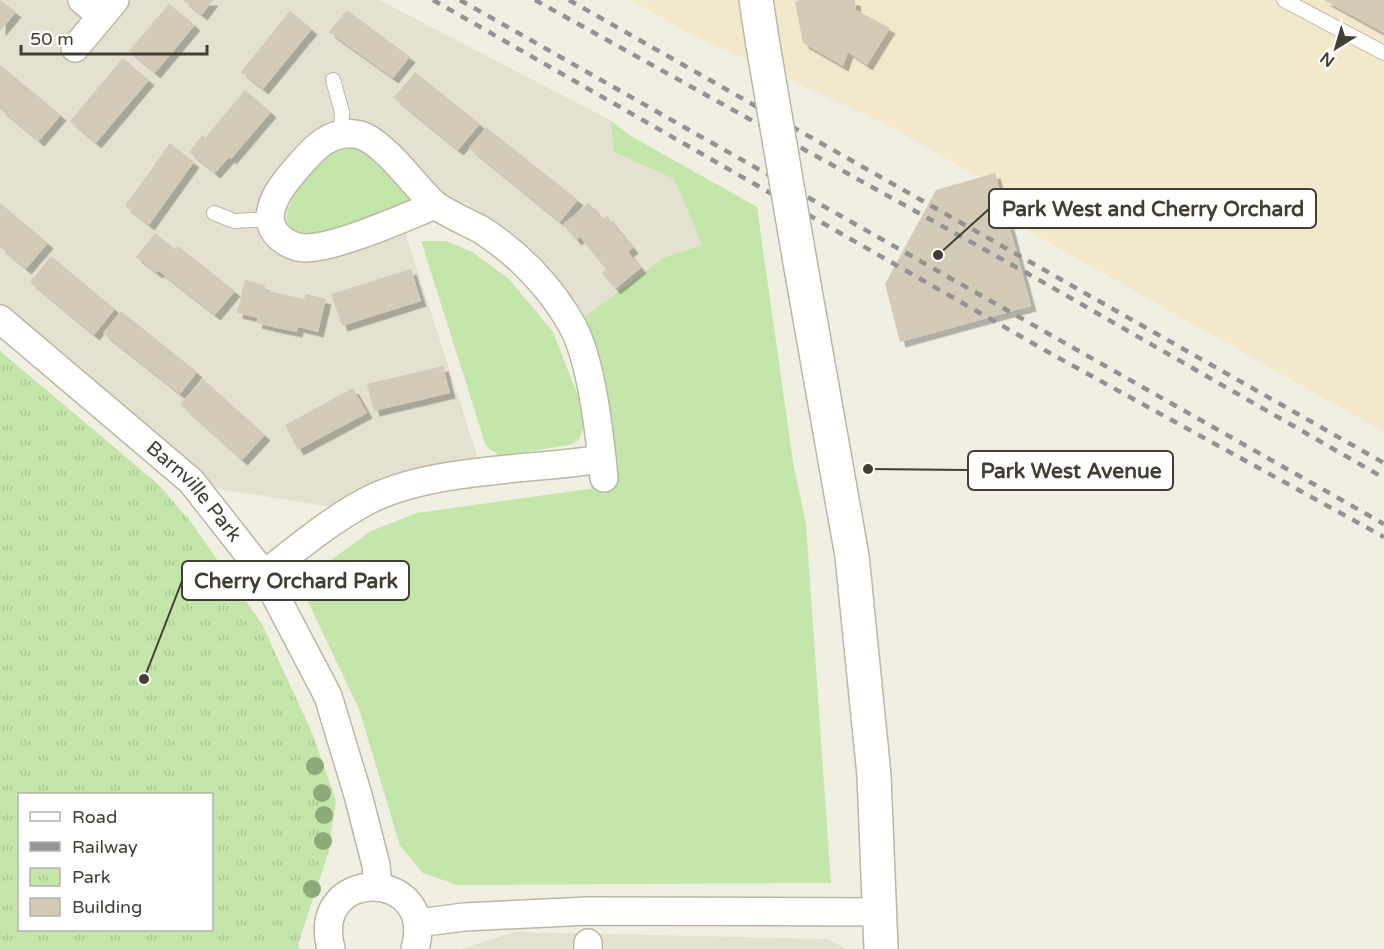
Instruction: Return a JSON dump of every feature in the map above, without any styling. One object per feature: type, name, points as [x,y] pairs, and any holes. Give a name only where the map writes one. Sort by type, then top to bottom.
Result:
[{"type":"street","points":[[756,0],[852,556],[874,775],[881,949]]},
{"type":"street","points":[[75,48],[99,5]]},
{"type":"street","points":[[264,574],[349,512],[392,490],[426,480],[603,468],[588,372],[574,328],[551,291],[488,234],[435,205],[389,155],[361,135],[336,134],[312,150],[281,188],[271,208],[270,219],[273,231],[282,240],[303,248],[319,246],[391,224],[435,205]]},
{"type":"street","name":"Barnville Park","points":[[0,320],[191,481],[264,574],[328,696],[358,795],[376,865],[378,886]]},
{"type":"street","points":[[331,949],[327,935],[329,919],[336,905],[347,894],[362,887],[378,886],[392,890],[404,898],[413,910],[417,936],[464,917],[588,911],[880,912]]},
{"type":"lane","points":[[1284,0],[1384,53]]},
{"type":"lane","points":[[333,80],[342,112],[341,134]]},
{"type":"lane","points":[[214,213],[234,221],[270,219]]},
{"type":"shaded area","points":[[0,0],[379,0],[610,120],[614,152],[674,179],[702,245],[663,258],[582,319],[533,261],[467,202],[404,229],[478,458],[390,476],[331,507],[213,488],[0,307]]},
{"type":"shaded area","points":[[631,0],[1384,0],[1384,432],[1009,220],[1021,201],[887,125],[687,32]]},
{"type":"shaded area","points":[[515,932],[828,939],[846,949],[461,949]]},
{"type":"green space","points":[[610,120],[631,136],[757,207],[793,462],[806,524],[831,883],[457,885],[423,873],[400,846],[359,709],[299,583],[371,531],[417,513],[617,485],[607,391],[582,319],[663,258],[702,245],[674,179],[614,152]]},
{"type":"green space","points":[[344,144],[375,158],[394,173],[402,182],[409,202],[401,209],[308,238],[297,236],[287,227],[287,215],[297,190],[304,178],[323,157]]},
{"type":"green space","points":[[421,241],[446,241],[472,252],[509,279],[553,332],[581,404],[583,429],[579,440],[570,445],[500,456],[486,446]]},
{"type":"green space","points":[[0,351],[158,484],[191,522],[262,624],[313,735],[336,801],[328,854],[298,944],[300,949],[0,949]]},
{"type":"building","points":[[0,0],[16,12],[0,31]]},
{"type":"building","points":[[183,0],[213,0],[202,15]]},
{"type":"building","points":[[800,0],[855,0],[856,10],[890,28],[867,65],[848,52],[843,66],[803,43],[795,2]]},
{"type":"building","points":[[1324,0],[1384,0],[1384,33]]},
{"type":"building","points":[[169,4],[195,25],[155,73],[129,51]]},
{"type":"building","points":[[347,10],[410,57],[393,78],[329,32]]},
{"type":"building","points":[[290,11],[312,29],[263,89],[241,72]]},
{"type":"building","points":[[123,58],[149,80],[96,143],[70,121]]},
{"type":"building","points":[[0,65],[61,115],[39,141],[0,109]]},
{"type":"building","points":[[415,72],[480,124],[458,150],[394,98]]},
{"type":"building","points":[[245,90],[271,112],[231,159],[229,157],[215,173],[189,152],[203,135],[205,138]]},
{"type":"building","points":[[486,127],[578,200],[560,222],[469,148]]},
{"type":"building","points":[[170,143],[194,162],[149,225],[125,206]]},
{"type":"building","points":[[995,173],[1031,306],[900,342],[885,284],[936,190]]},
{"type":"building","points":[[0,203],[48,243],[26,269],[0,247]]},
{"type":"building","points":[[589,203],[602,219],[607,216],[633,248],[628,252],[641,268],[615,289],[602,273],[606,270],[593,253],[580,237],[576,240],[563,224]]},
{"type":"building","points":[[155,233],[175,249],[178,246],[235,291],[215,315],[159,271],[157,273],[136,257]]},
{"type":"building","points":[[51,256],[115,309],[94,335],[30,282]]},
{"type":"building","points":[[411,269],[421,301],[342,326],[331,294]]},
{"type":"building","points":[[245,280],[265,285],[264,290],[304,299],[306,294],[326,299],[318,332],[298,327],[297,332],[277,328],[256,323],[258,318],[237,313]]},
{"type":"building","points":[[121,311],[197,372],[180,394],[103,333]]},
{"type":"building","points":[[443,366],[450,393],[374,411],[367,384]]},
{"type":"building","points":[[203,379],[265,435],[242,460],[180,404]]},
{"type":"building","points":[[353,388],[367,413],[298,450],[285,425]]},
{"type":"railway","points":[[433,0],[1048,352],[1384,537]]},
{"type":"railway","points":[[460,0],[1384,524]]},
{"type":"railway","points":[[535,0],[1034,277],[1384,478]]},
{"type":"railway","points":[[569,0],[1384,463]]},
{"type":"place","name":"Park West and Cherry Orchard","points":[[938,255]]},
{"type":"place","name":"Park West Avenue","points":[[868,469]]},
{"type":"place","name":"Cherry Orchard Park","points":[[144,679]]}]
